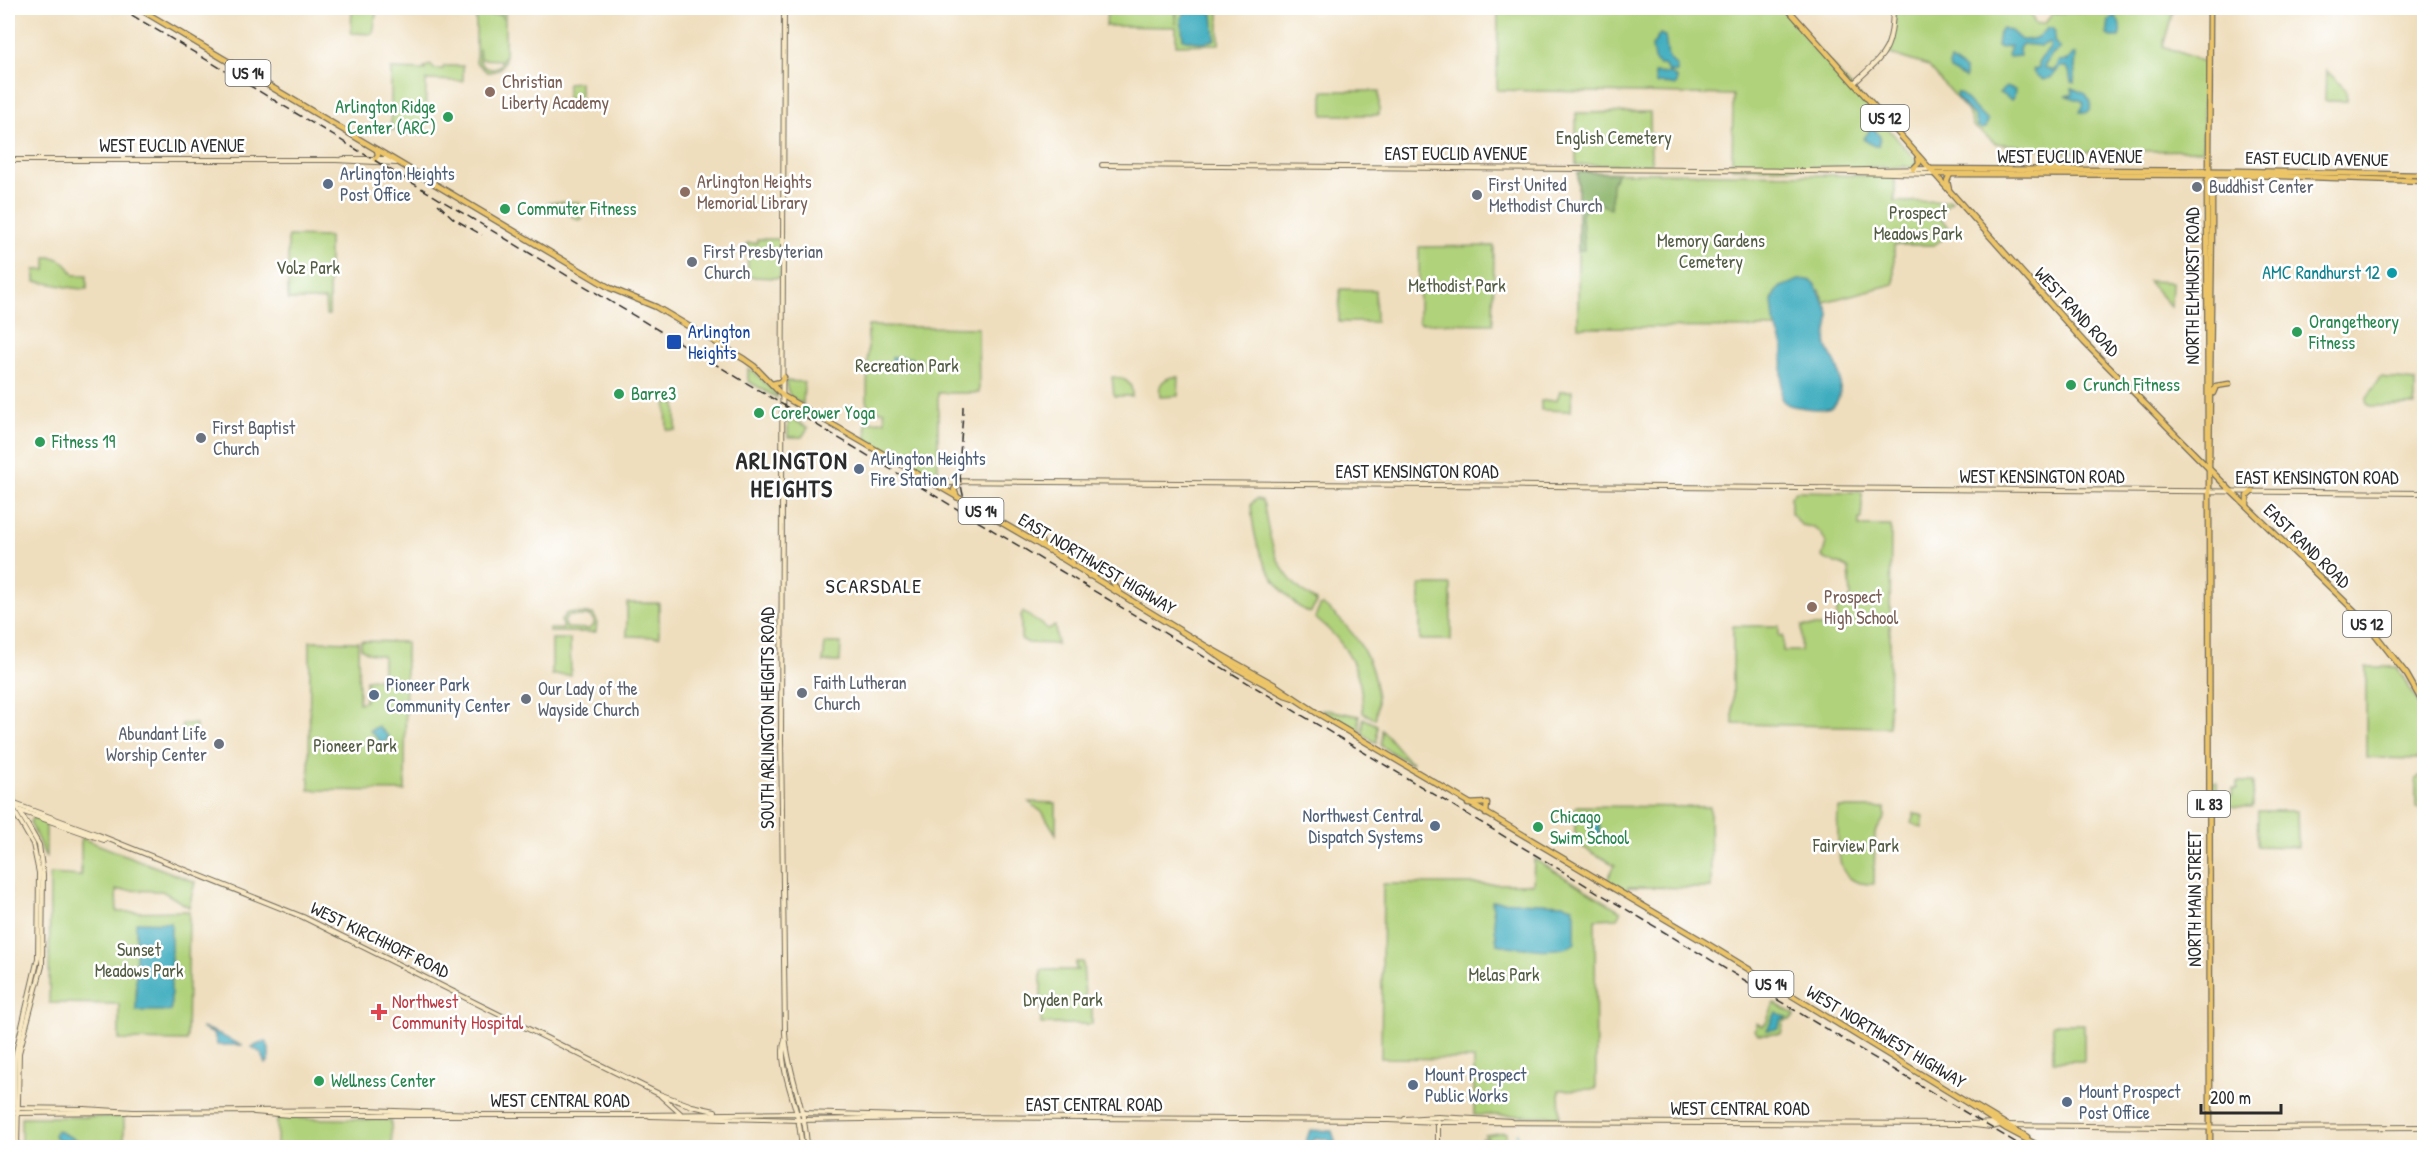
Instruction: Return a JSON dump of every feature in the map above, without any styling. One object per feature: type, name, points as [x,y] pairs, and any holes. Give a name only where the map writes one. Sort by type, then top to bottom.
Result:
[{"type":"main road","name":"US 14","points":[[138,8],[400,163]]},
{"type":"main road","name":"SOUTH ARLINGTON HEIGHTS ROAD","points":[[784,8],[781,738],[785,1039],[790,1071],[805,1120],[807,1148]]},
{"type":"main road","name":"US 12","points":[[1787,8],[1930,169]]},
{"type":"main road","points":[[1854,83],[1888,48],[1892,33],[1893,8]]},
{"type":"main road","name":"NORTH ELMHURST ROAD","points":[[2210,8],[2210,173],[2212,181],[2210,491]]},
{"type":"main road","points":[[375,148],[378,155],[375,159]]},
{"type":"main road","points":[[1913,169],[1918,166],[1918,156]]},
{"type":"main road","name":"WEST EUCLID AVENUE","points":[[8,160],[393,159]]},
{"type":"main road","name":"WEST EUCLID AVENUE","points":[[336,160],[400,163]]},
{"type":"main road","name":"EAST NORTHWEST HIGHWAY","points":[[400,163],[610,288],[656,307],[751,364],[783,396],[1041,546],[1202,644],[1234,667],[1284,695],[1294,698],[1573,865]]},
{"type":"main road","name":"EAST EUCLID AVENUE","points":[[1102,165],[1934,174]]},
{"type":"main road","name":"WEST EUCLID AVENUE","points":[[1930,169],[2210,173]]},
{"type":"main road","name":"EAST EUCLID AVENUE","points":[[1809,171],[1930,169]]},
{"type":"main road","name":"WEST RAND ROAD","points":[[1930,169],[2084,342],[2210,469]]},
{"type":"main road","name":"NORTH ELMHURST ROAD","points":[[2210,173],[2207,181],[2207,450],[2210,469]]},
{"type":"main road","name":"WEST EUCLID AVENUE","points":[[1934,174],[2210,173]]},
{"type":"main road","name":"EAST EUCLID AVENUE","points":[[2210,173],[2424,175]]},
{"type":"main road","name":"EAST EUCLID AVENUE","points":[[2210,173],[2424,181]]},
{"type":"main road","points":[[1949,190],[1947,181],[1950,174]]},
{"type":"main road","points":[[772,384],[778,383],[784,377]]},
{"type":"main road","points":[[2211,399],[2216,386],[2229,384]]},
{"type":"main road","points":[[2192,450],[2207,450]]},
{"type":"main road","name":"EAST RAND ROAD","points":[[2210,469],[2364,620],[2407,675],[2424,705]]},
{"type":"main road","name":"EAST KENSINGTON ROAD","points":[[929,481],[943,484],[1874,489]]},
{"type":"main road","points":[[957,497],[954,490],[959,483]]},
{"type":"main road","name":"WEST KENSINGTON ROAD","points":[[1874,489],[2210,491]]},
{"type":"main road","name":"EAST KENSINGTON ROAD","points":[[2210,491],[2424,493]]},
{"type":"main road","name":"NORTH MAIN STREET","points":[[2210,491],[2210,1126]]},
{"type":"main road","points":[[2247,506],[2247,496],[2253,491]]},
{"type":"main road","points":[[1039,533],[1041,546]]},
{"type":"main road","points":[[1059,557],[1071,553],[1073,566]]},
{"type":"main road","points":[[1089,576],[1096,574],[1102,566],[1110,581],[1123,596]]},
{"type":"main road","points":[[8,791],[36,853],[39,907],[37,967],[15,1056],[15,1148]]},
{"type":"main road","points":[[8,801],[14,806]]},
{"type":"main road","points":[[1468,804],[1486,803],[1486,814]]},
{"type":"main road","name":"WEST KIRCHHOFF ROAD","points":[[14,806],[34,816],[220,882],[303,917],[659,1094],[682,1103],[721,1112]]},
{"type":"main road","name":"WEST KIRCHHOFF ROAD","points":[[14,806],[96,834],[114,843]]},
{"type":"main road","points":[[15,1111],[19,1053],[39,983],[43,955],[42,856],[19,810]]},
{"type":"main road","points":[[28,824],[29,817],[34,816]]},
{"type":"main road","name":"WEST NORTHWEST HIGHWAY","points":[[1573,865],[1970,1104],[2009,1125],[2043,1148]]},
{"type":"main road","name":"SOUTH ARLINGTON HEIGHTS ROAD","points":[[785,1039],[783,1044],[786,1070],[799,1120],[802,1148]]},
{"type":"main road","name":"WEST KIRCHHOFF ROAD","points":[[659,1094],[680,1113],[690,1118]]},
{"type":"main road","name":"WEST NORTHWEST HIGHWAY","points":[[1970,1104],[1986,1122],[2000,1125],[2031,1140]]},
{"type":"main road","name":"WEST CENTRAL ROAD","points":[[15,1111],[254,1112],[290,1115],[640,1115],[721,1118]]},
{"type":"main road","name":"WEST CENTRAL ROAD","points":[[640,1115],[721,1112]]},
{"type":"main road","name":"EAST CENTRAL ROAD","points":[[721,1112],[934,1117],[1253,1119]]},
{"type":"main road","name":"EAST CENTRAL ROAD","points":[[721,1118],[805,1120],[934,1117]]},
{"type":"main road","name":"WEST CENTRAL ROAD","points":[[1253,1119],[1401,1120],[1411,1117],[1512,1121],[1967,1124],[1986,1122],[2000,1125],[2210,1126]]},
{"type":"main road","points":[[1438,1119],[1438,1148]]},
{"type":"main road","points":[[1984,1133],[1986,1122]]},
{"type":"main road","points":[[2210,1126],[2424,1127]]},
{"type":"main road","name":"IL 83","points":[[2210,1126],[2210,1148]]},
{"type":"green space","points":[[352,8],[377,8],[373,34],[351,33]]},
{"type":"green space","points":[[476,8],[483,8],[479,15],[501,15],[499,8],[505,11],[503,65],[499,69],[487,72],[476,62]],"holes":[[[479,48],[480,59],[501,60],[503,56],[500,65],[493,69],[481,63],[479,56]]]},
{"type":"green space","points":[[1107,8],[1175,8],[1176,24],[1177,8],[1219,9],[1219,44],[1176,45],[1176,27],[1106,26]]},
{"type":"green space","points":[[1498,8],[1781,8],[1917,161],[1914,167],[1732,168],[1733,95],[1497,90]]},
{"type":"green space","points":[[1895,8],[2029,8],[2035,24],[2045,23],[2053,13],[2085,11],[2086,8],[2174,8],[2163,46],[2204,62],[2203,150],[2067,152],[1995,143],[1973,126],[1968,112],[1928,66],[1887,53],[1894,38]]},
{"type":"green space","points":[[431,65],[434,69],[443,69],[444,66],[463,66],[463,81],[426,80],[425,134],[407,134],[406,130],[391,130],[391,69],[425,70],[424,67]]},
{"type":"green space","points":[[2326,70],[2346,90],[2347,101],[2325,101]]},
{"type":"green space","points":[[580,82],[580,100],[567,100],[567,83]]},
{"type":"green space","points":[[1323,91],[1379,91],[1379,115],[1323,115]]},
{"type":"green space","name":"English Cemetery","points":[[1650,112],[1651,165],[1576,165],[1576,113]]},
{"type":"green space","name":"Memory Gardens Cemetery","points":[[1578,172],[1895,176],[1895,202],[1946,201],[1949,199],[1952,201],[1939,212],[1939,217],[1953,232],[1934,245],[1894,245],[1894,284],[1824,302],[1820,290],[1781,287],[1773,297],[1776,328],[1578,327]]},
{"type":"green space","points":[[1578,172],[1618,173],[1612,183],[1611,209],[1596,202],[1582,215],[1584,250],[1578,250]]},
{"type":"green space","points":[[549,202],[580,202],[582,219],[578,220]]},
{"type":"green space","name":"Volz Park","points":[[288,236],[329,237],[329,315],[326,315],[325,300],[288,300]]},
{"type":"green space","points":[[757,239],[780,239],[780,276],[778,278],[750,277],[748,274],[747,243],[757,243]]},
{"type":"green space","name":"Methodist Park","points":[[1494,246],[1493,324],[1419,323],[1419,247]]},
{"type":"green space","points":[[46,257],[63,261],[74,275],[87,275],[87,289],[35,282],[35,270],[46,270]]},
{"type":"green space","points":[[2148,281],[2172,282],[2171,307]]},
{"type":"green space","points":[[1340,289],[1375,290],[1376,322],[1339,322]]},
{"type":"green space","name":"Recreation Park","points":[[868,326],[978,328],[979,393],[938,393],[938,475],[927,474],[867,441],[866,422],[885,421],[884,411],[867,411]]},
{"type":"green space","points":[[748,368],[777,395],[777,398],[748,381]]},
{"type":"green space","points":[[1112,377],[1121,378],[1130,384],[1132,396],[1114,396]]},
{"type":"green space","points":[[1172,377],[1179,377],[1178,396],[1160,397],[1161,384]]},
{"type":"green space","points":[[2380,377],[2415,381],[2415,405],[2371,406],[2367,404],[2366,400]]},
{"type":"green space","points":[[786,381],[804,382],[803,404],[790,395]]},
{"type":"green space","points":[[1560,391],[1572,391],[1571,411],[1541,410],[1541,401],[1557,400]]},
{"type":"green space","points":[[668,401],[676,404],[676,430],[667,430],[666,406]]},
{"type":"green space","points":[[788,416],[808,428],[802,437],[788,437]]},
{"type":"green space","name":"Prospect High School","points":[[1796,491],[1862,492],[1862,519],[1859,519],[1859,526],[1891,526],[1889,727],[1733,724],[1733,626],[1779,626],[1779,636],[1783,636],[1783,651],[1801,651],[1802,626],[1837,626],[1837,609],[1849,601],[1851,596],[1849,569],[1822,557],[1826,543],[1821,533],[1812,527],[1801,525],[1791,513],[1791,496]]},
{"type":"green space","points":[[1256,499],[1261,500],[1264,505],[1269,534],[1284,571],[1303,592],[1316,601],[1310,613],[1298,606],[1282,590],[1263,560],[1252,516],[1251,504]]},
{"type":"green space","points":[[1420,585],[1451,585],[1451,640],[1420,640]]},
{"type":"green space","points":[[627,603],[659,603],[659,637],[627,636]]},
{"type":"green space","points":[[1323,605],[1344,624],[1368,659],[1376,686],[1377,713],[1375,719],[1363,713],[1360,684],[1351,659],[1336,637],[1315,618],[1320,606]]},
{"type":"green space","points":[[1023,612],[1048,629],[1055,626],[1057,644],[1028,643],[1021,639]]},
{"type":"green space","points":[[567,613],[593,614],[597,621],[596,632],[549,632],[549,629],[563,629],[561,620]],"holes":[[[569,616],[591,616],[594,625],[589,629],[567,628],[564,621]]]},
{"type":"green space","points":[[552,639],[570,639],[571,675],[552,675]]},
{"type":"green space","name":"Pioneer Park","points":[[310,641],[358,642],[359,703],[365,701],[366,680],[383,678],[383,656],[368,653],[361,648],[361,641],[406,642],[405,791],[309,790]]},
{"type":"green space","points":[[825,643],[841,643],[840,662],[823,662]]},
{"type":"green space","points":[[2366,667],[2397,667],[2424,712],[2424,808],[2416,808],[2416,779],[2423,773],[2423,759],[2366,758]]},
{"type":"green space","points":[[1322,709],[1359,716],[1360,733],[1323,711]]},
{"type":"green space","points":[[1363,718],[1377,725],[1377,743],[1363,735]]},
{"type":"green space","points":[[182,724],[196,724],[195,742],[182,742]]},
{"type":"green space","points":[[1382,730],[1412,762],[1411,764],[1381,746]]},
{"type":"green space","points":[[2212,782],[2217,782],[2217,793],[2228,793],[2232,796],[2233,789],[2237,789],[2237,782],[2253,782],[2252,807],[2212,806]]},
{"type":"green space","points":[[1029,802],[1056,803],[1056,834],[1043,813]]},
{"type":"green space","points":[[1577,806],[1710,807],[1711,888],[1628,887],[1627,893],[1606,882],[1615,865],[1575,843],[1575,809]]},
{"type":"green space","name":"Fairview Park","points":[[1839,808],[1885,808],[1885,817],[1875,833],[1874,884],[1854,881],[1844,871],[1838,846]]},
{"type":"green space","points":[[2258,811],[2297,811],[2298,847],[2257,846]]},
{"type":"green space","points":[[1914,813],[1924,816],[1922,828],[1911,823]]},
{"type":"green space","points":[[33,817],[46,823],[46,858],[30,822]]},
{"type":"green space","name":"Sunset Meadows Park","points":[[81,838],[195,882],[189,907],[162,891],[116,890],[117,912],[189,911],[187,1041],[119,1040],[119,1004],[49,1003],[50,874],[81,876]]},
{"type":"green space","name":"Melas Park","points":[[1534,859],[1621,911],[1617,918],[1595,919],[1596,1089],[1559,1090],[1560,1116],[1474,1115],[1474,1059],[1381,1058],[1383,884],[1533,884]]},
{"type":"green space","name":"Dryden Park","points":[[1076,962],[1083,962],[1085,998],[1092,999],[1092,1024],[1041,1024],[1041,970],[1079,970],[1076,969]]},
{"type":"green space","points":[[1774,1003],[1795,1015],[1791,1020],[1784,1021],[1781,1034],[1758,1034],[1754,1030],[1756,1023],[1762,1026],[1766,1023]]},
{"type":"green space","points":[[2053,1024],[2084,1024],[2084,1061],[2053,1061]]},
{"type":"green space","points":[[21,1117],[124,1117],[124,1147],[21,1148]]},
{"type":"green space","points":[[277,1118],[391,1120],[392,1147],[277,1146]]},
{"type":"green space","points":[[1504,1132],[1507,1147],[1481,1147],[1482,1138],[1488,1139],[1485,1135]]},
{"type":"water","points":[[1188,8],[1213,13],[1215,39],[1199,42],[1183,39],[1181,18]]},
{"type":"water","points":[[2115,16],[2120,26],[2119,37],[2107,35],[2109,20]]},
{"type":"water","points":[[2002,28],[2011,31],[2021,40],[2030,40],[2048,28],[2052,28],[2055,32],[2054,41],[2060,49],[2050,57],[2044,67],[2054,71],[2059,61],[2068,60],[2073,54],[2076,55],[2074,83],[2071,82],[2066,67],[2060,67],[2052,77],[2044,80],[2034,73],[2033,70],[2039,67],[2039,61],[2050,48],[2050,42],[2041,46],[2022,44],[2019,49],[2020,56],[2009,57],[2007,55],[2010,46],[2001,48],[1997,46],[1999,32]]},
{"type":"water","points":[[1660,34],[1665,36],[1668,57],[1677,67],[1677,73],[1669,72],[1664,65],[1659,65],[1654,60],[1652,46]]},
{"type":"water","points":[[1951,60],[1965,70],[1965,78],[1950,70]]},
{"type":"water","points":[[1654,73],[1670,74],[1677,78],[1677,83],[1675,86],[1656,84]]},
{"type":"water","points":[[2006,87],[2015,90],[2011,100],[1999,93]]},
{"type":"water","points":[[2072,88],[2086,94],[2091,102],[2090,110],[2086,113],[2080,112],[2084,104],[2082,101],[2067,96],[2073,94]]},
{"type":"water","points":[[1957,93],[1960,93],[1988,120],[1986,128],[1982,129],[1977,126],[1974,116],[1956,97]]},
{"type":"water","points":[[1865,120],[1869,121],[1880,137],[1878,146],[1863,139],[1869,132]]},
{"type":"water","points":[[1799,280],[1809,280],[1815,285],[1829,314],[1826,342],[1836,363],[1840,387],[1836,403],[1827,408],[1811,409],[1792,406],[1781,398],[1783,346],[1774,321],[1772,301],[1775,293],[1781,287]]},
{"type":"water","points":[[892,357],[912,358],[911,366],[892,368]]},
{"type":"water","points":[[378,726],[389,737],[383,744],[370,731]]},
{"type":"water","points":[[1596,820],[1599,823],[1600,836],[1598,841],[1592,841],[1591,823]]},
{"type":"water","points":[[1492,901],[1564,904],[1573,907],[1575,943],[1559,949],[1497,944]]},
{"type":"water","points":[[136,922],[171,923],[171,1011],[136,1011]]},
{"type":"water","points":[[1776,1012],[1787,1018],[1781,1020],[1778,1029],[1767,1030]]},
{"type":"water","points":[[201,1028],[243,1045],[217,1045],[214,1034]]},
{"type":"water","points":[[266,1041],[269,1048],[269,1060],[266,1064],[262,1054],[252,1047]]},
{"type":"water","points":[[56,1130],[79,1141],[79,1147],[67,1147],[54,1136]]},
{"type":"water","points":[[1310,1130],[1332,1131],[1337,1147],[1329,1147],[1328,1139],[1315,1138],[1313,1147],[1304,1147]]},
{"type":"waterway","points":[[1517,1133],[1518,1148]]},
{"type":"railway","points":[[120,8],[2025,1148]]},
{"type":"railway","points":[[438,204],[454,219],[482,235]]},
{"type":"railway","points":[[963,406],[960,479],[967,505],[974,516]]},
{"type":"place","name":"Christian Liberty Academy","points":[[490,92]]},
{"type":"place","name":"Arlington Ridge Center (ARC)","points":[[448,117]]},
{"type":"place","name":"Arlington Heights Post Office","points":[[328,184]]},
{"type":"place","name":"Buddhist Center","points":[[2197,187]]},
{"type":"place","name":"Arlington Heights Memorial Library","points":[[685,192]]},
{"type":"place","name":"First United Methodist Church","points":[[1477,195]]},
{"type":"place","name":"Commuter Fitness","points":[[505,209]]},
{"type":"place","name":"First Presbyterian Church","points":[[692,262]]},
{"type":"place","name":"AMC Randhurst 12","points":[[2392,273]]},
{"type":"place","name":"Orangetheory Fitness","points":[[2297,332]]},
{"type":"place","name":"Arlington Heights","points":[[674,342]]},
{"type":"place","name":"Crunch Fitness","points":[[2071,385]]},
{"type":"place","name":"Barre3","points":[[619,394]]},
{"type":"place","name":"CorePower Yoga","points":[[759,413]]},
{"type":"place","name":"First Baptist Church","points":[[201,438]]},
{"type":"place","name":"Fitness 19","points":[[40,442]]},
{"type":"place","name":"Arlington Heights Fire Station 1","points":[[859,469]]},
{"type":"place","name":"Prospect High School","points":[[1812,607]]},
{"type":"place","name":"Faith Lutheran Church","points":[[802,693]]},
{"type":"place","name":"Pioneer Park Community Center","points":[[374,695]]},
{"type":"place","name":"Our Lady of the Wayside Church","points":[[526,699]]},
{"type":"place","name":"Abundant Life Worship Center","points":[[219,744]]},
{"type":"place","name":"Northwest Central Dispatch Systems","points":[[1435,826]]},
{"type":"place","name":"Chicago Swim School","points":[[1538,827]]},
{"type":"place","name":"Northwest Community Hospital","points":[[379,1012]]},
{"type":"place","name":"Wellness Center","points":[[319,1081]]},
{"type":"place","name":"Mount Prospect Public Works","points":[[1413,1085]]},
{"type":"place","name":"Mount Prospect Post Office","points":[[2067,1102]]},
{"type":"district","name":"ARLINGTON HEIGHTS","points":[[792,475]]},
{"type":"district","name":"SCARSDALE","points":[[874,586]]},
{"type":"park label","name":"Prospect Meadows Park","points":[[1918,223]]}]
